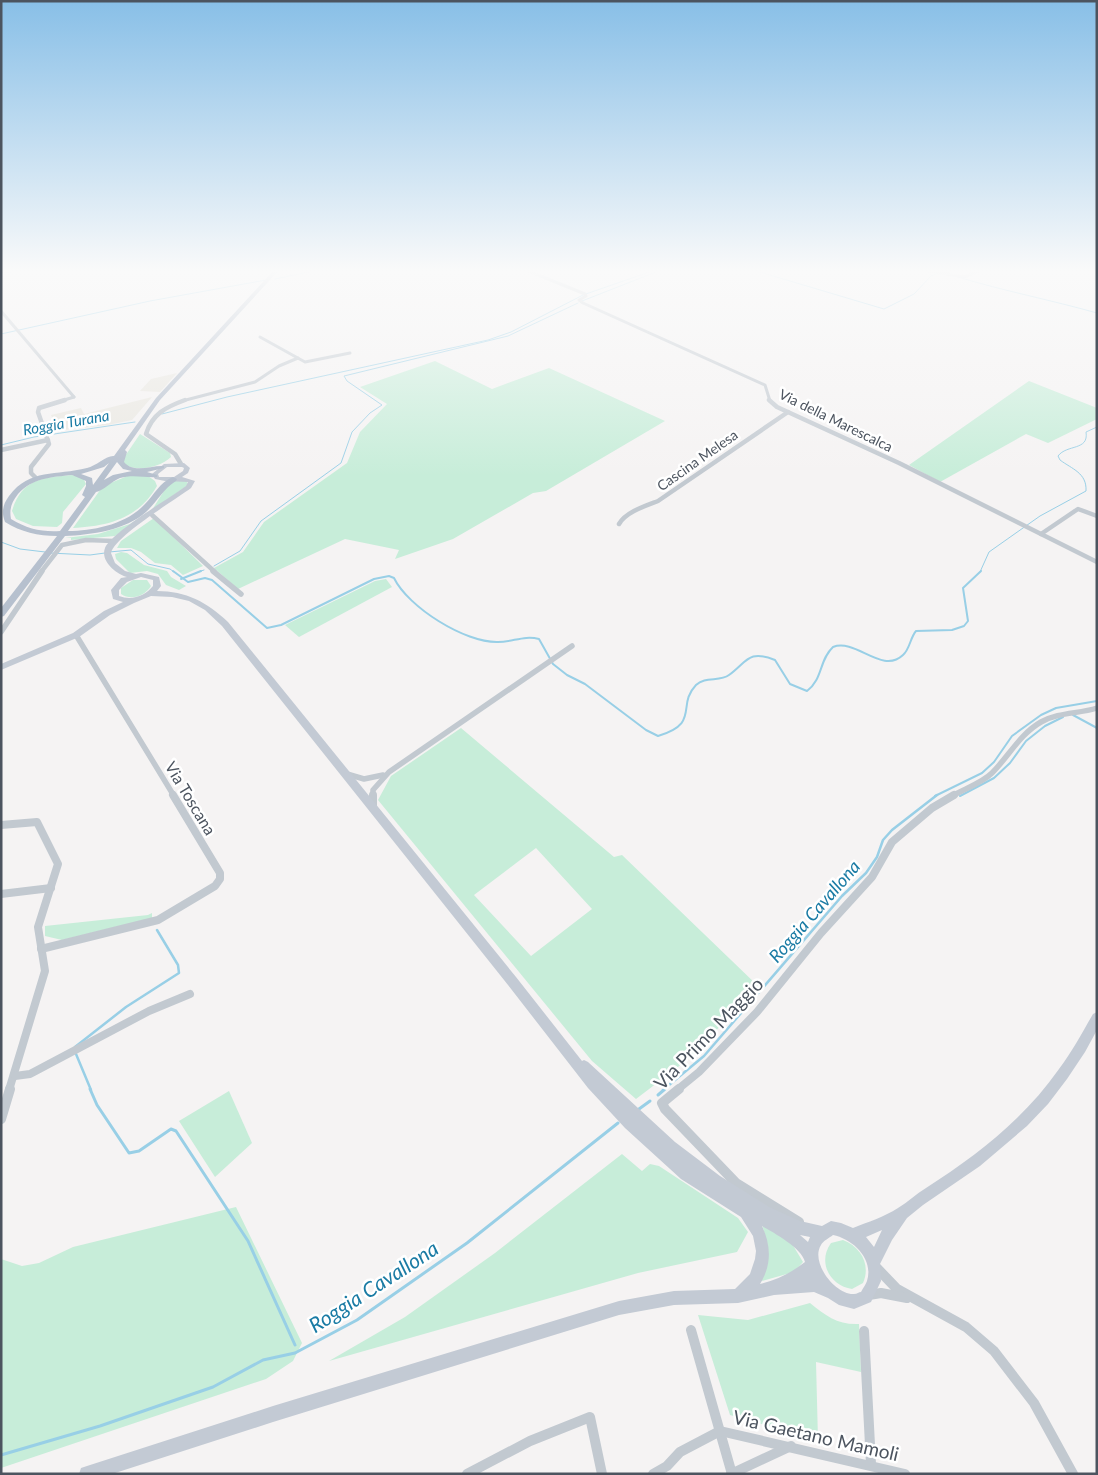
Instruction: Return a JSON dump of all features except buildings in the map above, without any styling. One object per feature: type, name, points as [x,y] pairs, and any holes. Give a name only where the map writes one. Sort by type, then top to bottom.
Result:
[{"type":"main road","points":[[1,614],[57,547],[62,533],[127,442],[179,375],[213,339]]},
{"type":"main road","points":[[127,442],[120,458],[121,466],[134,471],[181,464],[187,468],[186,472],[192,480]]},
{"type":"main road","points":[[127,442],[120,446],[104,464],[86,470],[36,478],[27,482],[14,493],[6,506],[8,520],[16,527],[44,532],[93,531],[118,525],[147,508],[161,488],[186,472]]},
{"type":"main road","points":[[161,488],[156,472],[164,466]]},
{"type":"main road","points":[[71,472],[89,480],[90,486],[85,501]]},
{"type":"main road","points":[[85,501],[100,486],[115,478],[133,473],[192,480]]},
{"type":"main road","points":[[131,600],[116,597],[115,590],[120,583],[121,577],[119,572],[110,563],[108,552],[114,541],[189,487],[192,480]]},
{"type":"main road","points":[[119,572],[134,576],[152,577],[157,582],[157,586],[170,593],[194,599],[215,613],[592,1084],[662,1155],[709,1190],[746,1212],[763,1218],[778,1228],[813,1259]]},
{"type":"main road","points":[[120,583],[134,576]]},
{"type":"main road","points":[[150,594],[157,586]]},
{"type":"main road","points":[[1,667],[76,635],[131,600],[150,594],[170,593]]},
{"type":"main road","points":[[854,1234],[874,1228],[904,1212],[974,1165],[1013,1132],[1056,1085],[1080,1049],[1097,1018]]},
{"type":"main road","points":[[564,1047],[644,1124],[715,1181],[764,1212],[799,1228],[816,1232],[831,1228],[843,1229],[854,1234],[866,1247],[873,1264],[873,1283],[865,1297],[856,1301],[847,1301],[814,1286],[774,1288]]},
{"type":"main road","points":[[737,1296],[756,1276],[762,1261],[761,1235],[746,1212]]},
{"type":"main road","points":[[873,1264],[887,1234],[904,1212]]},
{"type":"main road","points":[[816,1232],[813,1259],[818,1278],[827,1291]]},
{"type":"main road","points":[[774,1288],[800,1275],[813,1259]]},
{"type":"street","points":[[24,339],[74,397],[39,408],[38,412],[47,436],[47,448],[31,466],[31,473],[36,478]]},
{"type":"street","points":[[263,339],[311,363],[350,353]]},
{"type":"street","name":"Via della Marescalca","points":[[663,339],[765,386],[768,389],[767,397],[770,402],[788,412],[899,463],[1097,562]]},
{"type":"street","points":[[181,464],[175,456],[146,434],[148,426],[158,412],[177,402],[256,382],[280,365],[298,358]]},
{"type":"street","name":"Cascina Melesa","points":[[620,524],[622,519],[644,506],[658,501],[731,449],[788,412]]},
{"type":"street","points":[[1,450],[47,436]]},
{"type":"street","points":[[164,466],[175,456]]},
{"type":"street","points":[[1041,534],[1078,509],[1097,516]]},
{"type":"street","points":[[152,515],[207,566],[241,594]]},
{"type":"street","points":[[57,547],[73,542],[114,541]]},
{"type":"street","points":[[1,632],[48,558]]},
{"type":"street","points":[[108,613],[116,597]]},
{"type":"street","name":"Via Toscana","points":[[41,949],[158,920],[215,886],[220,879],[220,873],[76,635]]},
{"type":"street","points":[[374,810],[372,802],[373,790],[389,772],[572,646]]},
{"type":"street","name":"Via Primo Maggio","points":[[816,1232],[736,1184],[665,1109],[662,1102],[699,1072],[757,1012],[821,933],[872,877],[892,842],[932,808],[953,794],[991,774],[1020,740],[1039,723],[1058,714],[1084,712],[1097,708]]},
{"type":"street","points":[[344,772],[364,779],[389,772]]},
{"type":"street","points":[[1,825],[39,823],[58,864],[38,927],[45,971],[1,1120]]},
{"type":"street","points":[[1,894],[51,888]]},
{"type":"street","points":[[15,1076],[30,1074],[143,1013],[178,997],[190,994]]},
{"type":"street","points":[[873,1264],[897,1289],[966,1327],[994,1351],[1034,1403],[1072,1474]]},
{"type":"street","points":[[88,1474],[273,1414],[619,1308],[674,1298],[737,1296],[774,1288]]},
{"type":"street","points":[[865,1297],[881,1292],[916,1301]]},
{"type":"street","points":[[691,1330],[732,1474],[792,1446]]},
{"type":"street","points":[[864,1331],[871,1464]]},
{"type":"street","points":[[467,1474],[530,1441],[590,1417],[602,1474]]},
{"type":"street","points":[[653,1474],[667,1466],[680,1452],[720,1431]]},
{"type":"street","name":"Via Gaetano Mamoli","points":[[720,1431],[871,1464],[905,1474]]},
{"type":"shaded area","points":[[177,373],[160,392],[140,391],[151,379]]},
{"type":"shaded area","points":[[152,397],[132,420],[108,425],[57,429],[51,415],[81,408],[84,414]]},
{"type":"green space","points":[[435,361],[492,389],[549,368],[665,421],[546,491],[533,493],[453,539],[395,559],[399,550],[345,539],[238,589],[214,568],[243,552],[264,522],[347,463],[360,432],[387,404],[360,387]]},
{"type":"green space","points":[[1029,381],[1097,408],[1097,419],[1048,443],[1026,434],[940,482],[909,465]]},
{"type":"green space","points":[[140,434],[170,453],[171,457],[160,464],[148,468],[135,468],[123,464],[123,459]]},
{"type":"green space","points":[[72,475],[83,478],[86,484],[63,512],[62,523],[57,527],[33,526],[16,519],[12,511],[16,500],[27,486],[42,479]]},
{"type":"green space","points":[[130,475],[148,476],[155,481],[157,486],[141,506],[121,519],[110,523],[73,528],[103,486]]},
{"type":"green space","points":[[177,480],[187,481],[188,485],[115,536],[71,540],[71,538],[65,538],[98,534],[130,524],[152,510],[167,486]]},
{"type":"green space","points":[[154,518],[203,566],[183,575],[171,565],[155,563],[141,552],[131,548],[117,548],[121,541]]},
{"type":"green space","points":[[127,553],[144,565],[167,571],[171,577],[186,586],[179,590],[166,585],[158,574],[147,571],[130,573],[116,559],[115,554]]},
{"type":"green space","points":[[386,579],[392,587],[299,637],[285,625],[375,581]]},
{"type":"green space","points":[[133,580],[147,580],[151,586],[142,595],[129,597],[121,594],[121,588]]},
{"type":"green space","points":[[461,728],[614,857],[622,855],[758,986],[691,1057],[636,1099],[592,1061],[378,800],[391,776]],"holes":[[[536,848],[592,909],[531,956],[474,895]]]},
{"type":"green space","points":[[152,913],[152,918],[62,940],[45,936],[45,926],[148,915]]},
{"type":"green space","points":[[229,1091],[252,1143],[215,1177],[179,1121]]},
{"type":"green space","points":[[622,1154],[642,1171],[650,1164],[659,1166],[738,1218],[748,1232],[737,1252],[638,1273],[329,1361],[405,1317],[495,1253]]},
{"type":"green space","points":[[236,1207],[302,1343],[293,1361],[266,1379],[1,1468],[1,1259],[22,1266],[39,1263],[73,1247]]},
{"type":"green space","points":[[762,1224],[791,1242],[803,1262],[794,1272],[758,1282],[768,1247]]},
{"type":"green space","points":[[843,1240],[855,1247],[865,1263],[866,1270],[863,1283],[852,1289],[837,1283],[828,1272],[826,1265],[825,1258],[831,1243]]},
{"type":"green space","points":[[810,1303],[833,1319],[845,1323],[859,1324],[861,1372],[816,1362],[818,1440],[730,1415],[698,1315],[748,1320]]},
{"type":"waterway","name":"Roggia Turana","points":[[162,414],[227,397],[491,339]]},
{"type":"waterway","points":[[214,566],[240,551],[261,521],[341,463],[352,432],[370,413],[382,405],[347,381],[344,376],[496,339]]},
{"type":"waterway","name":"Roggia Turana","points":[[1,445],[34,437],[135,422]]},
{"type":"waterway","points":[[980,572],[989,552],[1040,516],[1086,491],[1086,485],[1081,476],[1060,460],[1058,456],[1062,452],[1081,445],[1086,438],[1086,432],[1097,427]]},
{"type":"waterway","points":[[1,542],[20,549],[45,552]]},
{"type":"waterway","points":[[109,552],[131,550],[148,564],[170,569],[174,572]]},
{"type":"waterway","points":[[50,553],[90,555],[105,553]]},
{"type":"waterway","points":[[173,571],[183,578]]},
{"type":"waterway","points":[[183,578],[201,571]]},
{"type":"waterway","points":[[183,578],[188,582],[205,578],[212,580],[267,628],[281,625],[374,579],[389,576],[394,578],[401,589],[424,611],[454,630],[485,641],[503,642],[528,638],[539,639],[553,664],[567,675],[585,684],[646,730],[658,736],[671,731],[684,720],[690,693],[696,685],[700,682],[729,675],[753,656],[775,660],[790,684],[807,691],[816,681],[825,658],[833,647],[851,647],[878,659],[886,661],[895,660],[905,653],[916,631],[952,630],[964,626],[968,621],[963,588],[980,572]]},
{"type":"waterway","name":"Roggia Cavallona","points":[[937,795],[982,773],[994,762],[1012,736],[1041,715],[1056,708],[1097,701]]},
{"type":"waterway","points":[[1073,715],[1097,728]]},
{"type":"waterway","points":[[960,796],[994,778],[1010,763],[1026,741],[1045,726],[1063,717]]},
{"type":"waterway","name":"Roggia Cavallona","points":[[663,1090],[704,1056],[842,896],[866,873],[877,857],[883,840],[892,830],[937,795]]},
{"type":"waterway","points":[[75,1047],[126,1007],[179,973],[178,965],[157,930]]},
{"type":"waterway","points":[[76,1054],[91,1090]]},
{"type":"waterway","points":[[90,1089],[97,1105],[129,1153],[139,1151],[171,1129],[176,1131],[248,1241],[295,1345]]},
{"type":"waterway","name":"Roggia Cavallona","points":[[658,1095],[665,1089]]},
{"type":"waterway","name":"Roggia Cavallona","points":[[639,1109],[650,1101]]},
{"type":"waterway","name":"Roggia Cavallona","points":[[1,1455],[100,1426],[213,1387],[263,1360],[295,1353],[357,1320],[467,1243],[618,1123]]}]
